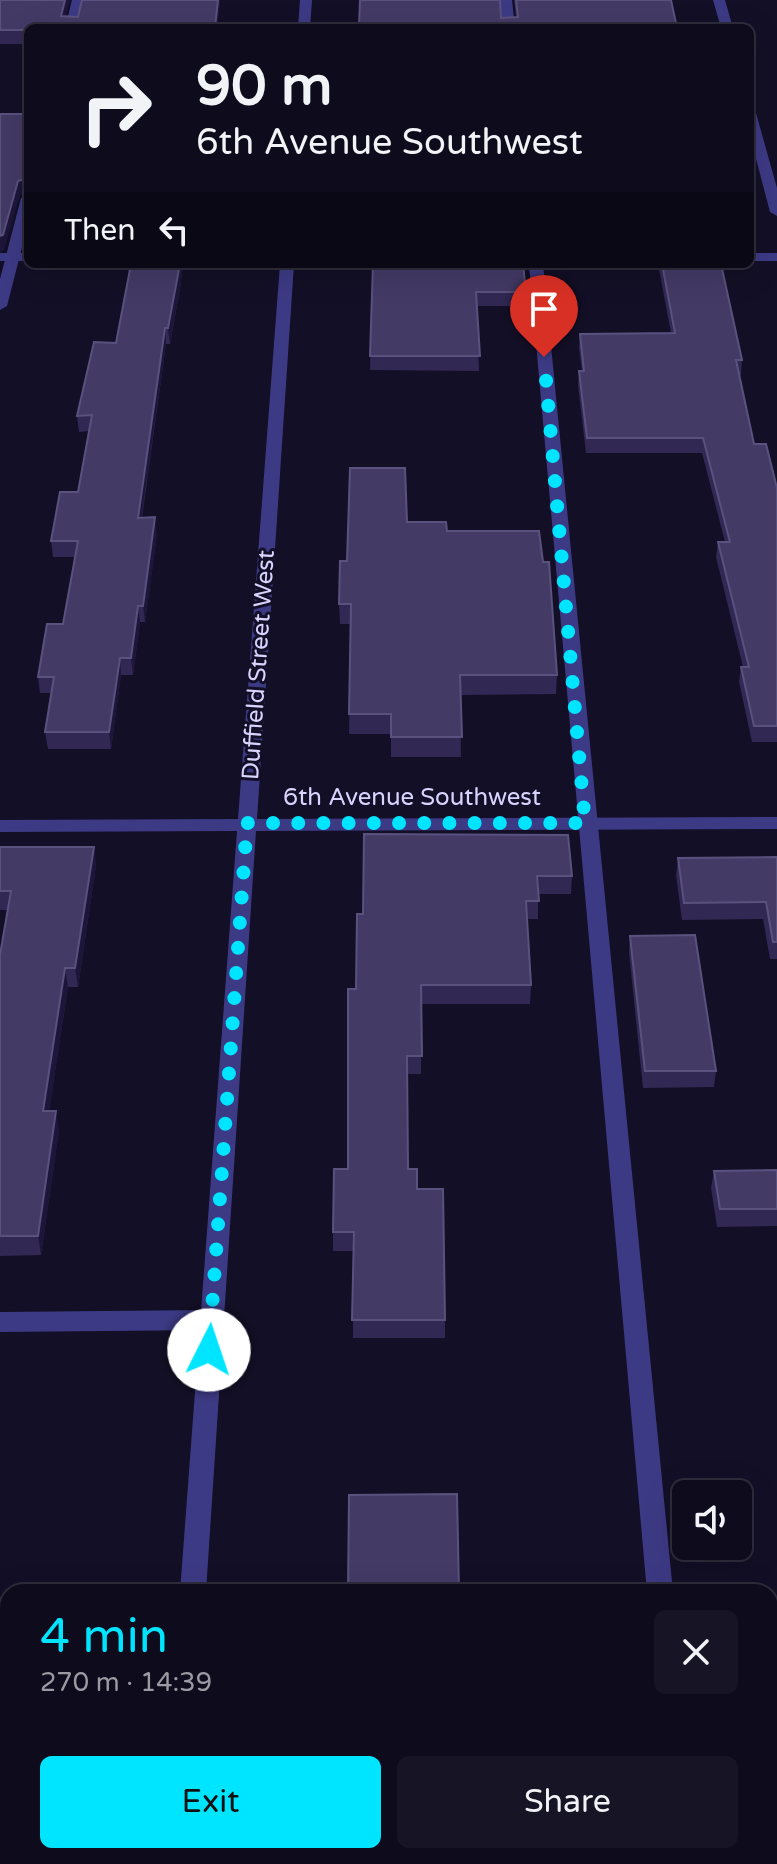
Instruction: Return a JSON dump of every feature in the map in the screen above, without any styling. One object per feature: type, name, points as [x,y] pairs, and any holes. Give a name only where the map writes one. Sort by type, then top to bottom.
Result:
[{"type":"street","points":[[72,24],[78,0]]},
{"type":"street","points":[[304,24],[306,0]]},
{"type":"street","points":[[506,0],[509,24]]},
{"type":"street","points":[[719,0],[726,24]]},
{"type":"street","points":[[754,128],[777,212]]},
{"type":"street","points":[[0,306],[24,215]]},
{"type":"street","points":[[754,257],[777,257]]},
{"type":"street","name":"Duffield Street West","points":[[194,1584],[287,268]]},
{"type":"street","points":[[536,268],[585,823],[659,1584]]},
{"type":"street","name":"6th Avenue Southwest","points":[[0,826],[777,823]]},
{"type":"street","points":[[0,1322],[211,1320]]},
{"type":"building","points":[[0,0],[65,0],[61,16],[78,17],[82,0],[218,0],[215,24],[24,24],[24,30],[0,30]]},
{"type":"building","points":[[360,0],[500,0],[501,18],[518,17],[516,0],[671,0],[676,24],[359,24]]},
{"type":"building","points":[[0,114],[24,114],[24,179],[18,181],[3,235],[0,236]]},
{"type":"building","points":[[130,268],[179,268],[168,328],[165,328],[138,518],[155,517],[143,606],[138,606],[131,658],[120,658],[109,732],[45,732],[54,677],[38,677],[47,624],[63,624],[78,541],[51,541],[60,492],[78,492],[92,415],[77,416],[94,342],[116,343]]},
{"type":"building","points":[[373,268],[523,268],[526,292],[476,292],[480,356],[370,356]]},
{"type":"building","points":[[663,268],[722,268],[742,360],[736,360],[754,444],[766,444],[777,488],[777,726],[754,726],[741,667],[749,667],[718,542],[730,542],[703,438],[587,438],[579,371],[584,371],[580,334],[675,333]]},
{"type":"building","points":[[350,468],[405,468],[407,522],[446,522],[447,531],[539,531],[543,562],[549,562],[557,675],[460,675],[462,737],[391,737],[391,714],[349,714],[351,604],[339,604],[340,561],[347,561]]},
{"type":"building","points":[[364,834],[568,835],[572,876],[537,876],[539,901],[526,901],[531,985],[421,985],[422,1056],[407,1056],[408,1169],[417,1169],[417,1189],[443,1189],[445,1320],[352,1320],[354,1232],[333,1232],[334,1169],[348,1169],[348,989],[356,989],[357,914],[363,914]]},
{"type":"building","points":[[0,847],[94,847],[75,968],[65,968],[43,1111],[56,1111],[38,1236],[0,1236],[0,955],[11,891],[0,891]]},
{"type":"building","points":[[777,857],[777,942],[773,942],[766,902],[684,903],[678,858]]},
{"type":"building","points":[[695,935],[716,1071],[645,1071],[630,936]]},
{"type":"building","points":[[777,1170],[777,1209],[720,1209],[714,1171]]},
{"type":"building","points":[[457,1494],[459,1584],[348,1584],[349,1495]]},
{"type":"route","points":[[209,1350],[247,823],[585,823],[544,357]]}]
